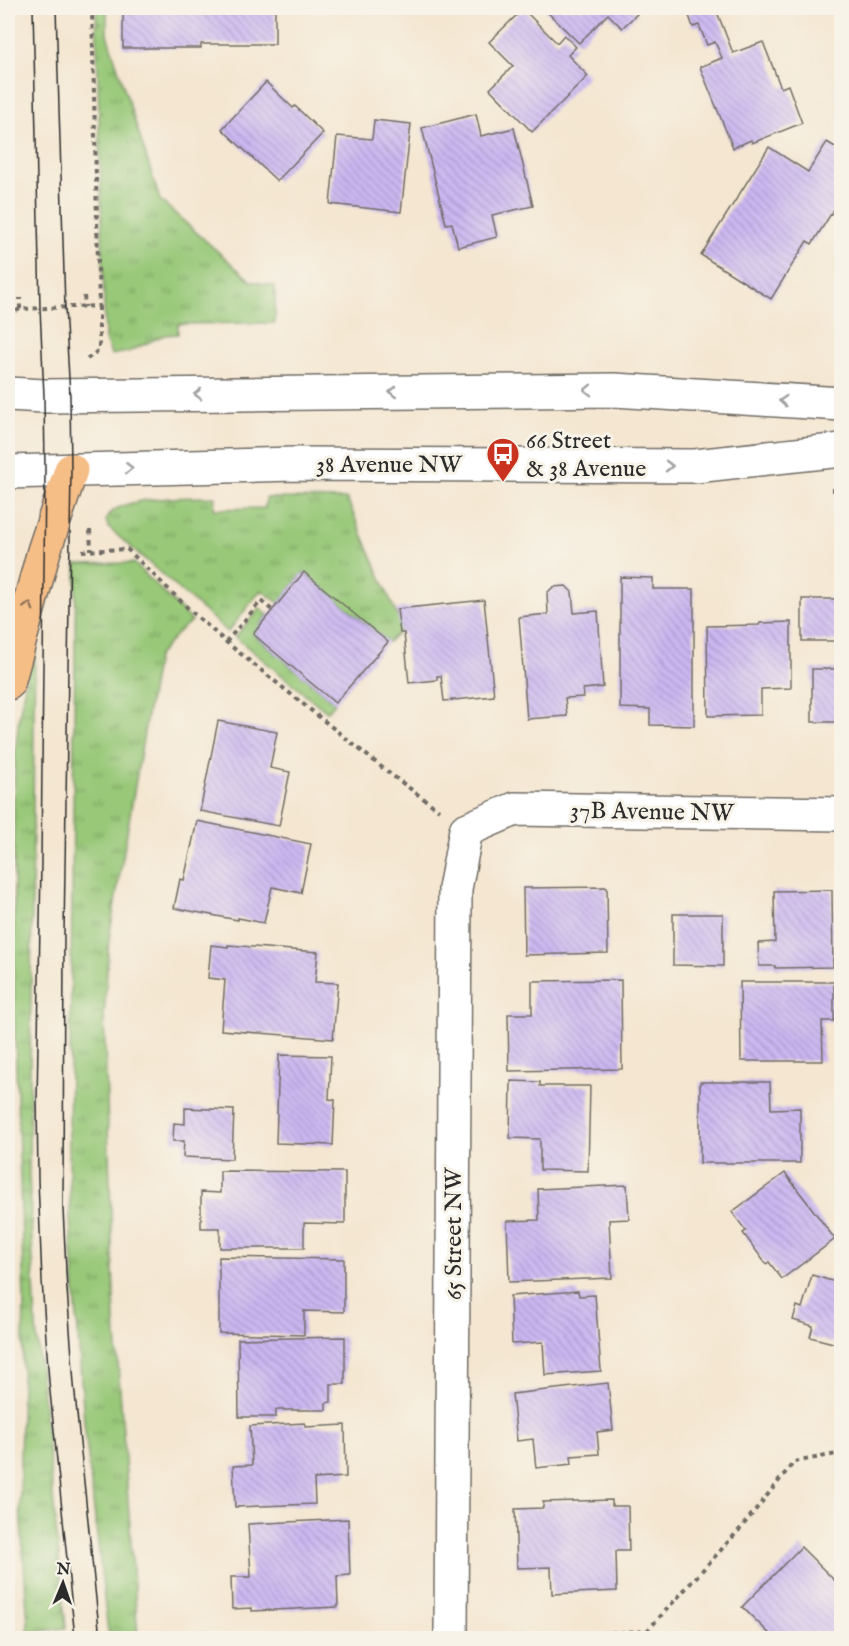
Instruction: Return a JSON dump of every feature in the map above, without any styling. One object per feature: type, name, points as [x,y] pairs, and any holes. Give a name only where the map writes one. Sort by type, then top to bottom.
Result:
[{"type":"main road","points":[[8,682],[44,551],[71,470]]},
{"type":"street","points":[[8,394],[44,396],[614,390],[842,404]]},
{"type":"street","name":"38 Avenue NW","points":[[8,472],[295,464],[695,466],[842,450]]},
{"type":"street","name":"37B Avenue NW","points":[[466,830],[515,809],[842,814]]},
{"type":"street","name":"65 Street NW","points":[[451,1638],[455,889],[466,830]]},
{"type":"path","points":[[86,367],[86,359],[99,350],[92,8]]},
{"type":"path","points":[[84,296],[84,307]]},
{"type":"path","points":[[20,298],[20,309]]},
{"type":"path","points":[[8,315],[20,309],[99,306]]},
{"type":"path","points":[[78,551],[127,549],[226,642],[389,773],[466,830]]},
{"type":"path","points":[[226,642],[261,601],[272,610]]},
{"type":"path","points":[[485,1638],[647,1631],[740,1529],[794,1462],[842,1453]]},
{"type":"path","points":[[88,1638],[109,1638]]},
{"type":"green space","points":[[96,8],[107,8],[107,34],[160,200],[251,281],[275,286],[275,323],[178,324],[178,334],[164,335],[128,352],[111,355],[105,339]]},
{"type":"green space","points":[[215,497],[214,509],[265,508],[266,498],[347,499],[403,629],[388,642],[304,572],[279,603],[261,590],[228,632],[109,528],[106,521],[111,512],[137,502],[154,499]]},
{"type":"green space","points":[[134,563],[192,621],[180,630],[157,657],[109,938],[104,1018],[115,1321],[138,1638],[126,1638],[108,1632],[84,1422],[70,1218],[69,1146],[76,564]]},
{"type":"green space","points":[[260,608],[268,615],[253,634],[335,703],[327,712],[235,637]]},
{"type":"green space","points":[[35,639],[29,1173],[36,1326],[66,1628],[34,1632],[34,1638],[29,1638],[20,1506],[24,1300],[14,1007],[14,803],[19,717]]},
{"type":"building","points":[[123,8],[275,8],[275,44],[201,44],[201,48],[123,48]]},
{"type":"building","points":[[543,8],[630,8],[637,14],[622,28],[608,14],[579,43]]},
{"type":"building","points":[[701,8],[710,8],[714,13],[717,12],[733,53],[763,42],[781,88],[788,85],[802,123],[733,148],[700,67],[722,58],[715,42],[707,45],[699,25],[693,27],[688,13]]},
{"type":"building","points":[[523,9],[557,43],[564,35],[576,47],[568,55],[588,76],[532,132],[490,89],[513,66],[489,42]]},
{"type":"building","points":[[266,82],[323,133],[277,181],[222,129]]},
{"type":"building","points":[[476,114],[481,136],[514,128],[533,206],[492,215],[497,237],[458,247],[452,223],[446,224],[422,128]]},
{"type":"building","points":[[374,120],[411,124],[401,212],[330,204],[337,136],[372,139]]},
{"type":"building","points":[[827,142],[842,151],[842,209],[839,213],[834,209],[812,244],[807,241],[771,299],[701,255],[769,147],[808,172]]},
{"type":"building","points":[[304,572],[388,642],[335,703],[253,634]]},
{"type":"building","points":[[620,577],[653,578],[653,589],[694,589],[694,726],[650,725],[650,709],[620,708]]},
{"type":"building","points":[[566,586],[572,592],[574,613],[598,611],[603,687],[583,689],[584,697],[565,698],[567,716],[527,719],[519,617],[548,614],[547,593],[553,587]]},
{"type":"building","points":[[802,599],[842,599],[842,641],[802,641]]},
{"type":"building","points":[[484,600],[494,696],[444,701],[441,676],[437,676],[437,680],[409,683],[404,633],[400,633],[397,609]]},
{"type":"building","points":[[791,622],[791,688],[761,689],[761,715],[708,716],[707,626]]},
{"type":"building","points":[[812,669],[842,669],[842,722],[812,722]]},
{"type":"building","points":[[218,721],[277,732],[270,768],[290,772],[279,826],[200,811]]},
{"type":"building","points":[[197,821],[311,844],[301,893],[272,887],[264,923],[174,908],[180,879],[184,880]]},
{"type":"building","points":[[607,887],[608,953],[524,955],[523,888]]},
{"type":"building","points":[[832,890],[833,967],[759,966],[758,943],[775,942],[774,891]]},
{"type":"building","points":[[673,914],[723,914],[723,966],[673,965]]},
{"type":"building","points":[[211,945],[318,952],[315,982],[338,983],[333,1039],[221,1030],[225,980],[208,978]]},
{"type":"building","points":[[621,980],[622,1069],[509,1071],[508,1014],[532,1014],[532,981]]},
{"type":"building","points":[[740,982],[834,982],[834,1021],[822,1021],[823,1061],[741,1061]]},
{"type":"building","points":[[279,1055],[331,1056],[329,1099],[335,1100],[333,1145],[276,1143]]},
{"type":"building","points":[[511,1081],[540,1082],[540,1086],[590,1086],[588,1171],[540,1170],[540,1139],[510,1138]]},
{"type":"building","points":[[700,1082],[770,1082],[771,1109],[800,1108],[800,1163],[700,1163]]},
{"type":"building","points":[[185,1108],[234,1110],[232,1159],[183,1157],[184,1141],[173,1141],[174,1123],[185,1124]]},
{"type":"building","points":[[220,1171],[345,1172],[345,1224],[304,1223],[304,1248],[220,1248],[220,1228],[201,1228],[201,1192],[220,1193]]},
{"type":"building","points":[[785,1173],[835,1239],[782,1279],[769,1262],[766,1264],[743,1233],[746,1231],[732,1212]]},
{"type":"building","points":[[627,1185],[629,1219],[609,1220],[612,1278],[509,1282],[507,1221],[539,1220],[538,1189]]},
{"type":"building","points":[[219,1257],[344,1259],[344,1312],[304,1311],[304,1335],[219,1333]]},
{"type":"building","points":[[812,1275],[842,1284],[842,1338],[839,1337],[837,1344],[810,1337],[813,1326],[793,1320],[797,1306],[802,1308]]},
{"type":"building","points":[[578,1291],[579,1296],[595,1295],[601,1371],[545,1375],[543,1342],[512,1344],[510,1296]]},
{"type":"building","points":[[345,1337],[345,1384],[331,1384],[331,1402],[326,1403],[326,1410],[276,1410],[276,1417],[239,1417],[238,1339]]},
{"type":"building","points":[[608,1383],[613,1430],[597,1432],[599,1454],[571,1456],[572,1464],[536,1468],[533,1439],[517,1441],[512,1394]]},
{"type":"building","points":[[305,1423],[305,1427],[345,1425],[346,1477],[314,1479],[315,1504],[235,1507],[233,1466],[252,1465],[250,1426]]},
{"type":"building","points":[[612,1500],[612,1506],[628,1506],[629,1551],[616,1551],[617,1591],[552,1594],[551,1567],[517,1568],[515,1509],[543,1508],[543,1502]]},
{"type":"building","points":[[348,1519],[350,1575],[337,1576],[338,1607],[252,1611],[252,1608],[232,1609],[231,1577],[251,1577],[248,1524]]},
{"type":"building","points":[[801,1547],[842,1588],[842,1638],[774,1638],[742,1607]]},
{"type":"tram line","points":[[33,8],[45,471],[38,1180],[49,1382],[75,1638]]},
{"type":"tram line","points":[[56,8],[71,470],[64,935],[63,1209],[74,1384],[100,1638]]},
{"type":"place","name":"66 Street & 38 Avenue","points":[[503,483]]}]
